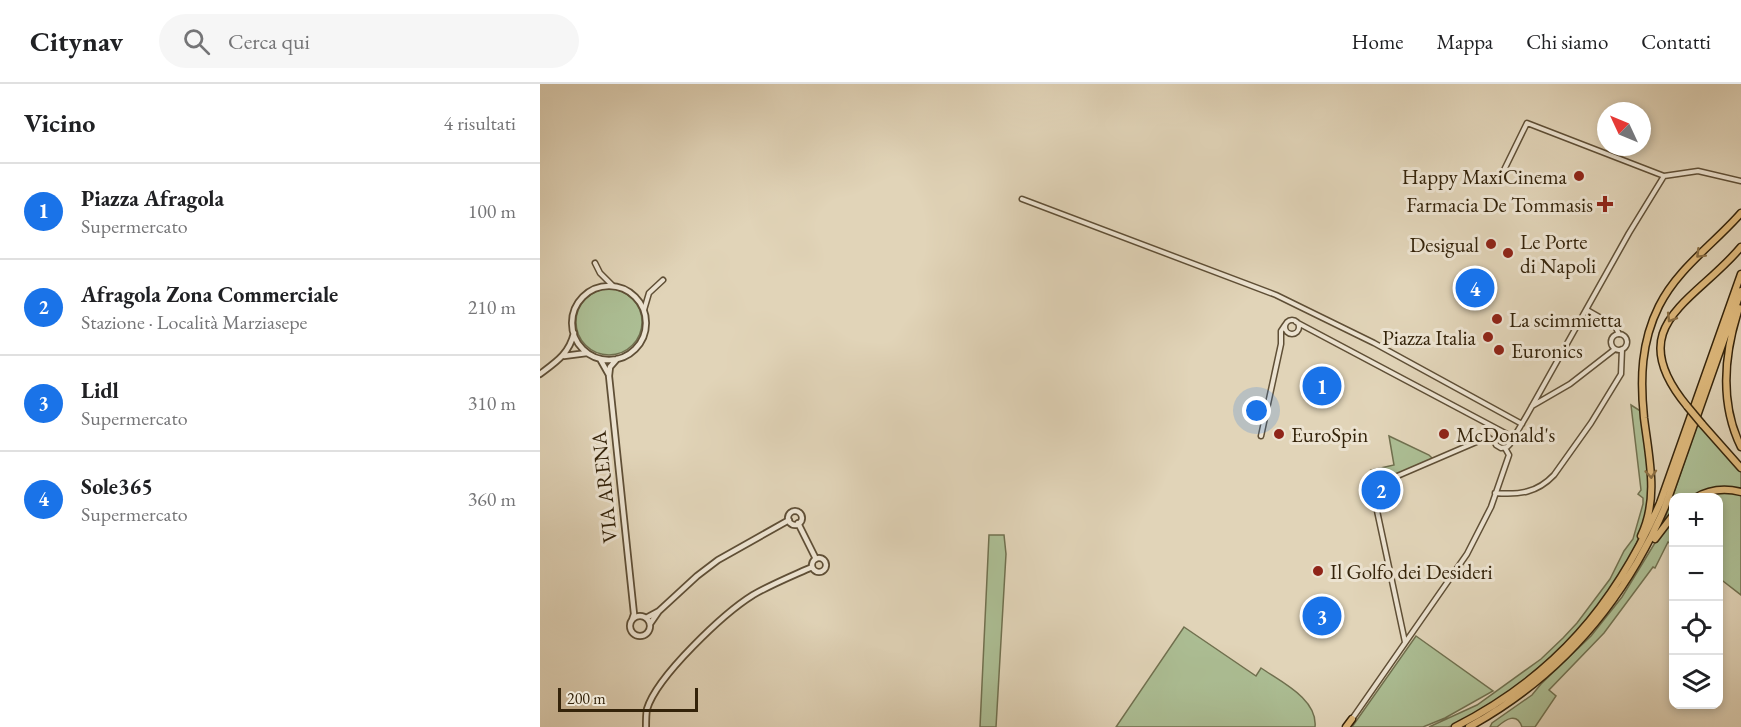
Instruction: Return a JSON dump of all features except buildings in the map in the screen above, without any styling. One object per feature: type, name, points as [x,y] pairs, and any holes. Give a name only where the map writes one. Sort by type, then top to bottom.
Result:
[{"type":"highway","points":[[1627,576],[1643,531],[1652,493],[1642,389],[1643,358],[1648,335],[1658,307],[1676,279],[1741,213]]},
{"type":"highway","points":[[1741,247],[1719,271],[1679,305],[1664,330],[1661,349],[1663,368],[1671,386],[1741,468]]},
{"type":"highway","points":[[1627,576],[1664,493],[1741,274]]},
{"type":"highway","points":[[1469,727],[1505,706],[1555,666],[1590,631],[1654,533],[1741,291]]},
{"type":"highway","points":[[1741,302],[1730,335],[1725,371],[1729,412],[1741,447]]},
{"type":"highway","points":[[1706,493],[1722,489],[1741,492]]},
{"type":"highway","points":[[1455,727],[1501,701],[1551,662],[1644,558],[1669,520]]},
{"type":"highway","points":[[1346,727],[1352,719]]},
{"type":"street","points":[[1504,170],[1527,123],[1664,176],[1698,171],[1741,181]]},
{"type":"street","points":[[1510,437],[1522,424],[1664,176]]},
{"type":"street","points":[[1022,199],[1276,295],[1374,343],[1522,424]]},
{"type":"street","points":[[595,263],[600,273],[613,286],[630,292],[641,303],[647,324],[640,343],[631,353],[618,359],[610,367],[609,376]]},
{"type":"street","points":[[644,310],[650,293],[663,279]]},
{"type":"street","points":[[540,374],[564,356],[572,342],[573,314],[582,297],[593,290],[613,286]]},
{"type":"street","points":[[1532,407],[1570,384],[1615,349],[1622,349],[1626,346],[1627,341],[1619,334],[1615,326],[1587,310]]},
{"type":"street","points":[[1261,436],[1281,344],[1281,331],[1290,320],[1510,437]]},
{"type":"street","points":[[1281,344],[1298,328],[1296,322]]},
{"type":"street","points":[[1285,325],[1286,331],[1294,333],[1310,330]]},
{"type":"street","points":[[574,333],[579,344],[587,353],[600,359],[618,359]]},
{"type":"street","points":[[1615,349],[1611,344],[1611,339],[1619,334]]},
{"type":"street","points":[[1496,493],[1511,495],[1530,492],[1548,482],[1591,423],[1621,374],[1622,349]]},
{"type":"street","points":[[564,356],[587,353]]},
{"type":"street","name":"VIA ARENA","points":[[600,359],[609,376],[634,614],[632,620]]},
{"type":"street","points":[[1493,426],[1497,435],[1495,443]]},
{"type":"street","points":[[1497,435],[1505,433]]},
{"type":"street","points":[[1405,643],[1370,478],[1380,477],[1388,480],[1488,437],[1499,448],[1505,448],[1510,444],[1510,437]]},
{"type":"street","points":[[1352,719],[1467,554],[1484,523],[1496,493],[1509,455],[1505,448]]},
{"type":"street","points":[[789,520],[790,513],[796,511],[801,516],[798,523]]},
{"type":"street","points":[[789,520],[792,524],[798,523]]},
{"type":"street","points":[[658,611],[645,617],[637,616],[632,620],[630,628],[637,635],[647,633],[658,611],[697,576],[718,560],[789,520]]},
{"type":"street","points":[[798,523],[816,558],[824,560],[826,564],[825,569],[819,572],[812,567]]},
{"type":"street","points":[[812,567],[816,558]]},
{"type":"street","points":[[646,725],[646,711],[650,701],[709,629],[752,596],[812,567]]},
{"type":"street","name":"VIA ARENA","points":[[632,595],[636,609],[645,617],[650,627]]},
{"type":"green space","points":[[602,289],[616,289],[628,294],[637,303],[642,322],[640,335],[633,346],[616,355],[602,355],[590,350],[581,341],[576,329],[576,315],[581,303],[590,294]]},
{"type":"green space","points":[[1631,405],[1642,412],[1650,469],[1649,503],[1641,531],[1614,585],[1575,633],[1553,655],[1507,693],[1462,722],[1448,727],[1429,727],[1477,705],[1541,659],[1577,623],[1610,579],[1624,551],[1633,539],[1643,504],[1643,498],[1638,494],[1641,490]]},
{"type":"green space","points":[[1698,423],[1741,472],[1741,491],[1711,488],[1700,493],[1674,493]]},
{"type":"green space","points":[[1389,436],[1433,459],[1390,477],[1372,470],[1394,465]]},
{"type":"green space","points":[[1720,491],[1741,494],[1741,595],[1723,581],[1723,493],[1714,493]]},
{"type":"green space","points":[[1669,523],[1669,543],[1655,568],[1653,567],[1604,633],[1549,690],[1556,696],[1535,727],[1522,727],[1520,722],[1511,718],[1497,727],[1490,727],[1492,723],[1532,695],[1591,636],[1622,597]]},
{"type":"green space","points":[[989,535],[1004,535],[1006,554],[996,727],[980,727]]},
{"type":"green space","points":[[1184,627],[1256,676],[1261,668],[1288,685],[1311,708],[1315,727],[1116,727]]},
{"type":"green space","points":[[1416,636],[1493,691],[1445,718],[1423,727],[1352,727]]},
{"type":"place","name":"Happy MaxiCinema","points":[[1579,176]]},
{"type":"place","name":"Farmacia De Tommasis","points":[[1605,204]]},
{"type":"place","name":"Desigual","points":[[1491,244]]},
{"type":"place","name":"Le Porte di Napoli","points":[[1508,253]]},
{"type":"place","name":"Sole365","points":[[1475,288]]},
{"type":"place","name":"La scimmietta","points":[[1497,319]]},
{"type":"place","name":"Piazza Italia","points":[[1488,337]]},
{"type":"place","name":"Euronics","points":[[1499,350]]},
{"type":"place","name":"Piazza Afragola","points":[[1322,386]]},
{"type":"place","name":"EuroSpin","points":[[1279,434]]},
{"type":"place","name":"McDonald's","points":[[1444,434]]},
{"type":"place","name":"Afragola Zona Commerciale","points":[[1381,490]]},
{"type":"place","name":"Il Golfo dei Desideri","points":[[1318,571]]},
{"type":"place","name":"Lidl","points":[[1322,616]]}]
